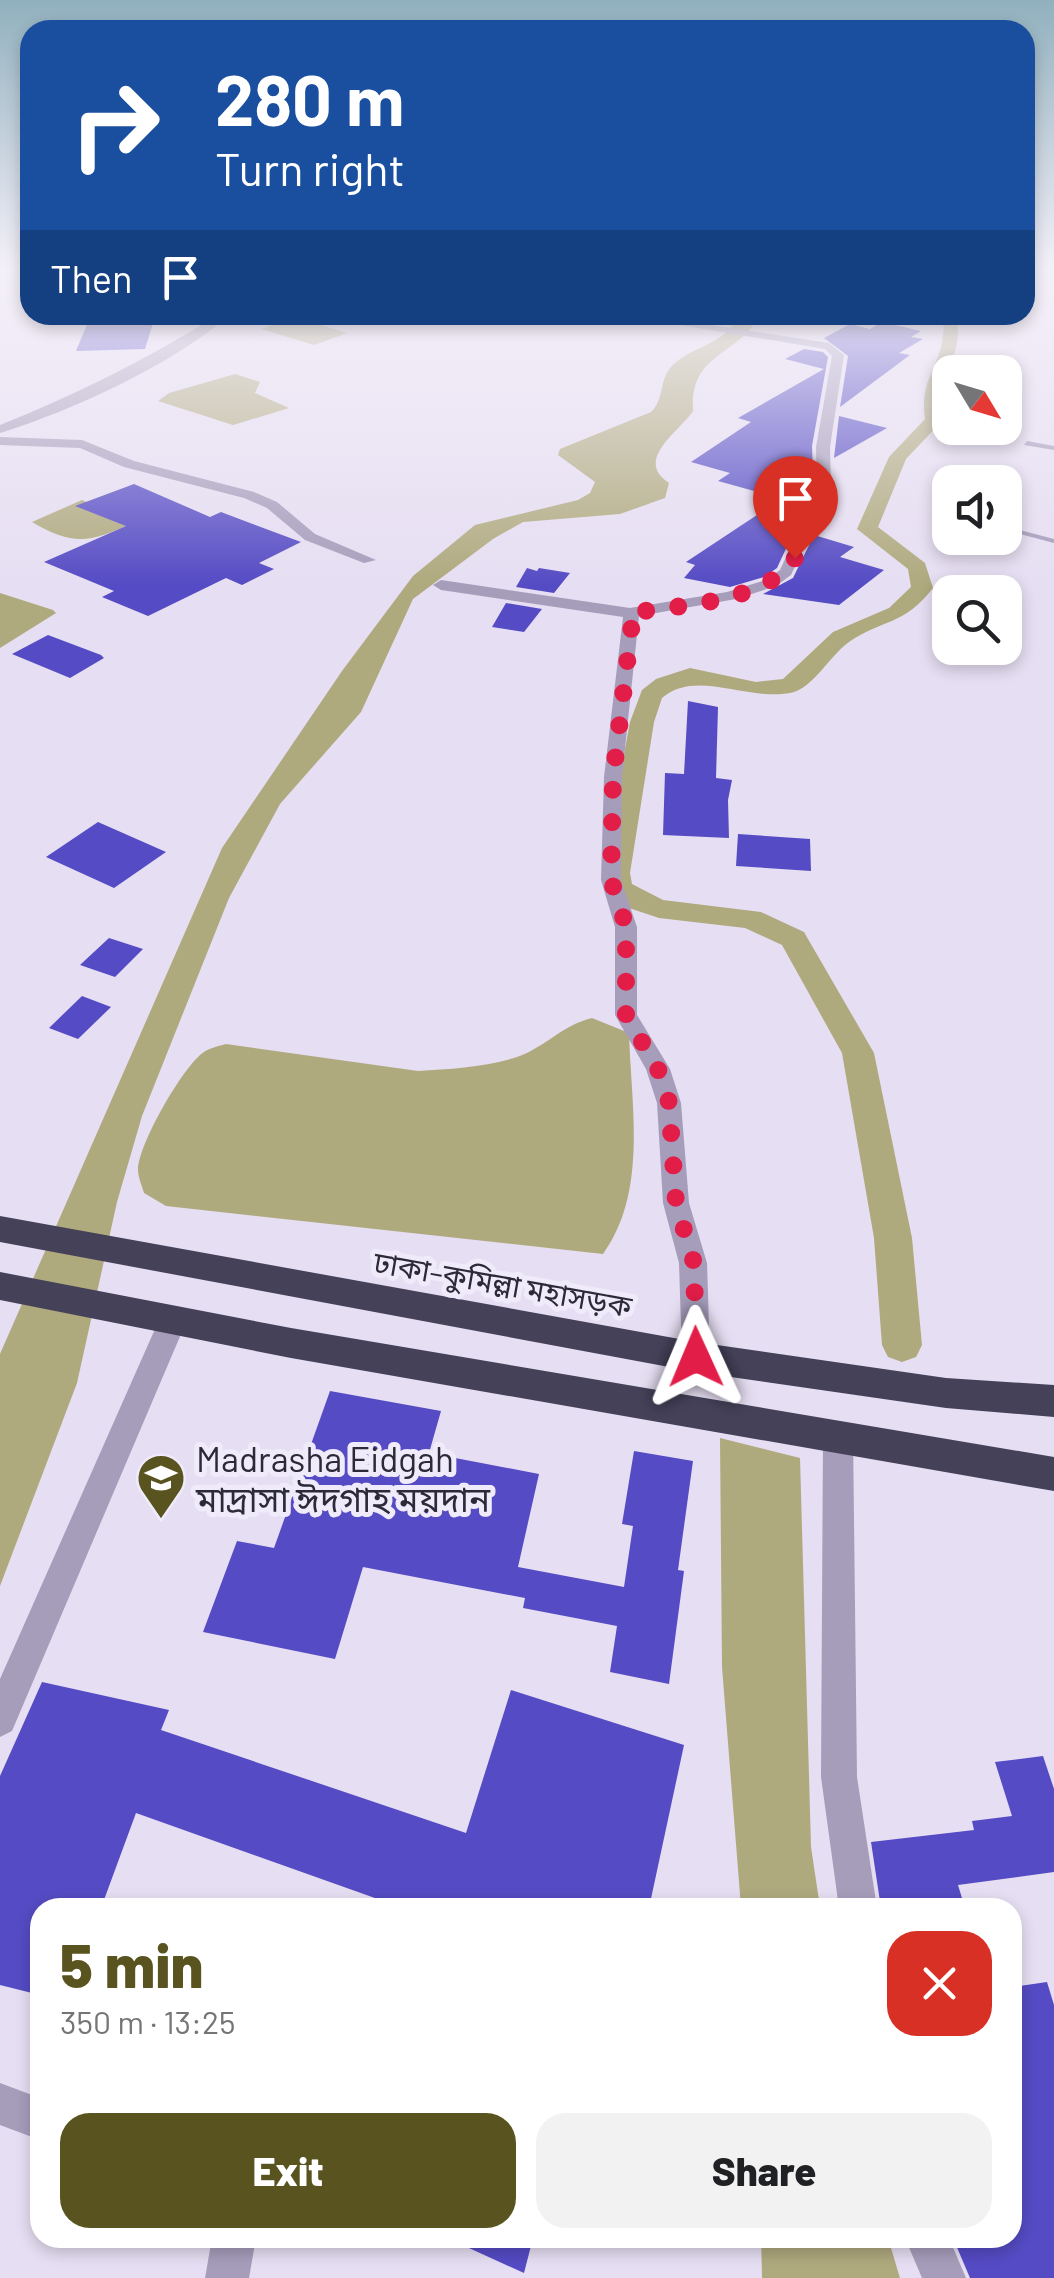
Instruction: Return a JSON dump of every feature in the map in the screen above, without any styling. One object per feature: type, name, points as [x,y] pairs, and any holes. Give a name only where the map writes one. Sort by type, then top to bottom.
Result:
[{"type":"highway","name":"ঢাকা–কুমিল্লা মহাসড়ক","points":[[8,1230],[696,1357],[946,1393],[1054,1401]]},
{"type":"highway","points":[[0,1286],[291,1343],[1054,1474]]},
{"type":"street","points":[[0,428],[88,394],[128,373]]},
{"type":"street","points":[[440,585],[630,613],[754,590],[786,572],[824,488],[823,446],[835,373]]},
{"type":"street","points":[[0,442],[82,444],[129,464],[249,495],[272,506],[310,537],[369,560]]},
{"type":"street","points":[[630,613],[632,623],[613,777],[611,880],[626,926],[626,1015],[658,1069],[669,1102],[676,1203],[694,1263],[696,1357]]},
{"type":"street","points":[[0,1719],[173,1320]]},
{"type":"street","points":[[838,1434],[838,1777],[856,1898]]},
{"type":"street","points":[[0,2104],[30,2115]]},
{"type":"street","points":[[227,2278],[232,2248]]},
{"type":"street","points":[[930,2248],[944,2278]]},
{"type":"lane","points":[[1027,443],[1054,448]]},
{"type":"lane","points":[[1022,533],[1054,541]]},
{"type":"shaded area","points":[[667,373],[701,373],[694,392],[693,411],[657,455],[659,474],[669,483],[665,498],[620,514],[523,522],[493,539],[413,599],[361,712],[280,804],[229,898],[142,1116],[117,1202],[77,1383],[0,1586],[0,1354],[222,848],[342,671],[413,576],[475,525],[578,500],[590,493],[595,482],[558,455],[560,449],[651,412]]},
{"type":"shaded area","points":[[235,374],[260,382],[255,393],[289,408],[233,425],[158,401],[169,393]]},
{"type":"shaded area","points":[[82,500],[133,523],[82,539],[60,535],[32,522]]},
{"type":"shaded area","points":[[0,593],[53,610],[56,613],[0,648]]},
{"type":"shaded area","points":[[592,1018],[629,1033],[634,1118],[632,1176],[626,1203],[603,1254],[166,1206],[144,1193],[138,1170],[153,1125],[185,1073],[212,1048],[226,1044],[418,1071],[479,1066],[514,1058]]},
{"type":"shaded area","points":[[720,1438],[800,1458],[811,1847],[819,1898],[740,1898],[722,1667]]},
{"type":"shaded area","points":[[761,2248],[891,2248],[900,2278],[762,2278]]},
{"type":"building","points":[[816,373],[825,373],[812,446],[813,474],[779,498],[718,481],[730,473],[691,462],[751,422],[738,418]]},
{"type":"building","points":[[845,373],[885,373],[840,407]]},
{"type":"building","points":[[839,416],[887,428],[834,458]]},
{"type":"building","points":[[134,484],[210,517],[221,512],[301,542],[259,563],[274,569],[242,585],[226,578],[148,616],[102,597],[114,591],[44,562],[126,526],[75,506]]},
{"type":"building","points":[[760,513],[793,522],[786,527],[795,529],[777,568],[764,577],[730,587],[684,578],[695,565],[686,562]]},
{"type":"building","points":[[814,535],[854,547],[840,557],[884,570],[839,605],[763,594],[793,578]]},
{"type":"building","points":[[527,568],[570,573],[554,593],[516,587]]},
{"type":"building","points":[[506,603],[542,609],[524,632],[492,627]]},
{"type":"building","points":[[48,635],[104,658],[70,678],[12,654]]},
{"type":"building","points":[[688,701],[718,707],[716,778],[732,780],[729,838],[663,835],[665,773],[684,774]]},
{"type":"building","points":[[98,822],[166,852],[114,888],[46,857]]},
{"type":"building","points":[[738,834],[810,839],[811,871],[736,866]]},
{"type":"building","points":[[109,938],[143,949],[115,977],[80,965]]},
{"type":"building","points":[[82,996],[111,1007],[78,1039],[49,1028]]},
{"type":"building","points":[[330,1391],[441,1411],[429,1453],[539,1474],[518,1567],[624,1587],[633,1526],[622,1524],[634,1451],[693,1461],[678,1570],[684,1571],[669,1684],[610,1672],[617,1626],[523,1608],[525,1598],[363,1567],[335,1659],[203,1632],[237,1541],[274,1548]]},
{"type":"building","points":[[42,1682],[169,1710],[161,1730],[466,1833],[511,1690],[684,1745],[651,1898],[375,1898],[136,1813],[105,1898],[30,1898],[30,1992],[0,1985],[0,1776]]},
{"type":"building","points":[[1043,1756],[1054,1789],[1054,1872],[958,1885],[962,1898],[879,1898],[871,1842],[974,1830],[972,1821],[1012,1816],[995,1762]]},
{"type":"building","points":[[1047,1982],[1054,2005],[1054,2278],[970,2278],[957,2248],[1022,2248],[1022,1986]]},
{"type":"building","points":[[469,2248],[530,2248],[524,2273]]},
{"type":"waterway","points":[[902,1345],[893,1238],[858,1053],[793,939],[751,919],[659,909],[639,902],[618,888],[616,873],[642,722],[651,695],[664,684],[690,675],[756,689],[790,686],[841,637],[897,613],[922,588],[918,567],[867,529],[898,457],[934,420],[931,395],[939,373]]},
{"type":"place","name":"Madrasha Eidgah মাদ্রাসা ঈদগাহ ময়দান","points":[[161,1520]]},
{"type":"route","points":[[696,1357],[694,1263],[676,1203],[669,1150],[669,1102],[658,1069],[626,1015],[626,926],[611,880],[613,777],[632,623],[630,613],[754,590],[786,572],[795,558]]}]
